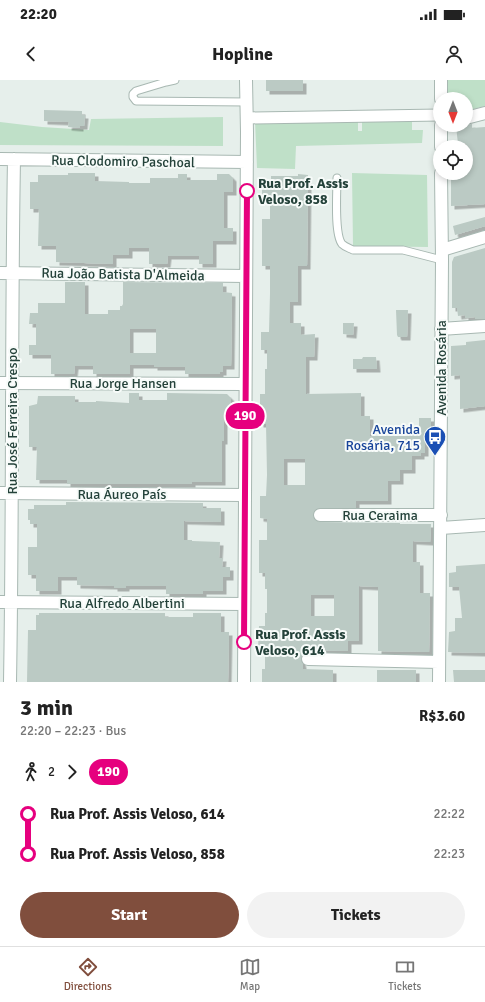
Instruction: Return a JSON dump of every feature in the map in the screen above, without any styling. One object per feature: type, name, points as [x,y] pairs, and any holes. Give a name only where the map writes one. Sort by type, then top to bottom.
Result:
[{"type":"street","points":[[244,682],[247,162],[246,80]]},
{"type":"street","points":[[441,80],[441,92]]},
{"type":"street","points":[[473,116],[485,113]]},
{"type":"street","points":[[247,118],[433,115]]},
{"type":"street","name":"Rua Clodomiro Paschoal","points":[[0,159],[247,162]]},
{"type":"street","name":"Rua José Ferreira Crespo","points":[[10,682],[6,602],[12,494],[12,383],[6,273],[14,159]]},
{"type":"street","name":"Avenida Rosária","points":[[439,682],[441,528],[441,180]]},
{"type":"street","points":[[442,255],[485,237]]},
{"type":"street","name":"Rua João Batista D'Almeida","points":[[6,273],[246,276]]},
{"type":"street","points":[[441,329],[485,326]]},
{"type":"street","name":"Rua Jorge Hansen","points":[[0,383],[246,384]]},
{"type":"street","name":"Rua Áureo País","points":[[0,493],[245,495]]},
{"type":"street","name":"Rua Ceraima","points":[[320,515],[441,515]]},
{"type":"street","points":[[441,528],[485,525]]},
{"type":"street","name":"Rua Alfredo Albertini","points":[[6,602],[244,604]]},
{"type":"street","points":[[308,659],[439,662]]},
{"type":"lane","points":[[175,80],[136,91],[133,94],[133,97],[136,101],[247,102]]},
{"type":"lane","points":[[337,178],[337,231],[342,243],[347,248],[353,250],[403,250],[442,255]]},
{"type":"green space","points":[[447,80],[485,80],[485,106],[473,109],[473,92],[447,92]]},
{"type":"green space","points":[[362,110],[412,110],[412,130],[423,130],[422,143],[296,146],[295,169],[257,168],[255,121],[358,118],[358,131],[362,131]]},
{"type":"green space","points":[[223,117],[223,146],[0,145],[0,122],[42,127],[89,130],[91,119]]},
{"type":"green space","points":[[352,173],[427,175],[428,247],[353,246]]},
{"type":"building","points":[[266,80],[303,80],[303,91],[266,91]]},
{"type":"building","points":[[44,110],[82,111],[82,115],[85,115],[84,126],[80,126],[80,128],[68,127],[69,122],[44,121]]},
{"type":"building","points":[[485,127],[485,204],[451,206],[451,180],[473,180],[473,140],[458,140],[457,132],[473,132],[473,128]]},
{"type":"building","points":[[68,173],[95,173],[95,181],[129,183],[150,183],[150,178],[178,178],[178,174],[187,174],[187,180],[217,180],[217,174],[229,174],[233,178],[233,192],[224,192],[224,228],[233,228],[233,241],[213,241],[213,264],[199,264],[199,256],[168,256],[167,264],[149,264],[149,248],[129,248],[129,255],[113,255],[113,264],[56,262],[56,246],[38,246],[39,209],[30,209],[30,182],[38,182],[38,175],[68,175]]},
{"type":"building","points":[[298,174],[308,175],[307,266],[298,266],[298,302],[290,302],[290,323],[301,323],[301,335],[315,334],[314,357],[306,357],[306,394],[361,393],[361,416],[370,416],[370,436],[407,436],[407,428],[419,426],[419,418],[431,418],[431,431],[425,431],[425,453],[421,453],[421,456],[412,456],[412,470],[400,470],[400,481],[388,481],[388,501],[356,501],[356,508],[320,508],[316,509],[313,515],[314,519],[320,522],[431,524],[430,542],[413,541],[413,562],[420,562],[420,593],[430,593],[429,652],[378,651],[378,587],[359,586],[359,641],[348,641],[348,651],[303,650],[301,658],[303,669],[333,670],[333,682],[262,682],[262,669],[265,669],[265,650],[258,649],[259,626],[265,626],[265,613],[267,613],[267,589],[265,589],[265,573],[259,573],[259,540],[267,540],[267,519],[260,518],[260,496],[266,496],[267,475],[266,424],[260,424],[260,394],[265,394],[267,350],[261,350],[261,332],[269,332],[270,266],[262,266],[262,219],[270,219],[270,196],[262,196],[262,181],[271,182],[271,176],[298,176]],"holes":[[[284,459],[305,459],[305,485],[284,485]],[[311,595],[334,595],[334,616],[311,616]]]},
{"type":"building","points":[[485,217],[485,226],[455,235],[453,226]]},
{"type":"building","points":[[485,248],[485,319],[475,319],[475,317],[465,318],[465,315],[458,316],[457,308],[452,308],[452,262],[454,257]]},
{"type":"building","points":[[65,282],[85,282],[85,314],[108,314],[108,310],[120,310],[120,306],[123,304],[123,282],[223,283],[223,292],[232,293],[231,366],[223,366],[223,372],[220,372],[220,374],[185,374],[185,367],[130,365],[130,374],[93,374],[93,366],[75,366],[74,374],[51,374],[51,355],[29,355],[29,345],[36,345],[36,324],[29,324],[30,313],[38,313],[38,303],[65,303]],"holes":[[[130,329],[156,329],[156,353],[130,353]]]},
{"type":"building","points":[[396,310],[408,310],[407,337],[398,337],[397,335]]},
{"type":"building","points":[[343,323],[354,323],[353,335],[343,334]]},
{"type":"building","points":[[485,340],[485,406],[460,409],[460,375],[451,376],[451,346],[466,345],[466,342]]},
{"type":"building","points":[[363,357],[376,357],[377,369],[353,369],[353,359],[362,359]]},
{"type":"building","points":[[129,393],[139,393],[139,400],[167,400],[167,393],[227,394],[231,398],[230,412],[224,412],[222,482],[192,482],[192,484],[67,484],[67,480],[36,480],[37,447],[29,447],[29,406],[37,404],[38,396],[75,396],[75,402],[96,401],[129,403]]},
{"type":"building","points":[[66,502],[203,503],[203,508],[221,508],[221,522],[184,521],[184,540],[220,542],[219,558],[223,558],[222,567],[230,567],[230,577],[223,577],[223,591],[203,591],[203,594],[166,594],[166,586],[126,586],[126,588],[114,588],[114,586],[77,585],[77,577],[58,577],[58,591],[36,591],[36,575],[28,575],[28,547],[37,547],[37,524],[30,524],[30,520],[28,520],[28,509],[34,509],[34,505],[66,505]]},
{"type":"building","points":[[485,564],[485,653],[448,652],[449,632],[455,631],[455,618],[462,618],[459,587],[449,587],[449,573],[456,572],[456,566]]},
{"type":"building","points":[[39,613],[165,613],[165,617],[193,617],[193,613],[221,613],[221,632],[229,632],[228,682],[27,682],[28,630],[36,630],[36,615],[39,615]]},
{"type":"building","points":[[377,670],[416,670],[416,682],[377,682]]},
{"type":"building","points":[[453,670],[485,670],[485,682],[454,682]]},
{"type":"bus line","name":"190","points":[[244,642],[247,191]]},
{"type":"place","name":"Rua Prof. Assis Veloso, 858","points":[[247,191]]},
{"type":"place","name":"Avenida Rosária, 715","points":[[435,456]]},
{"type":"place","name":"Rua Prof. Assis Veloso, 614","points":[[244,642]]}]
